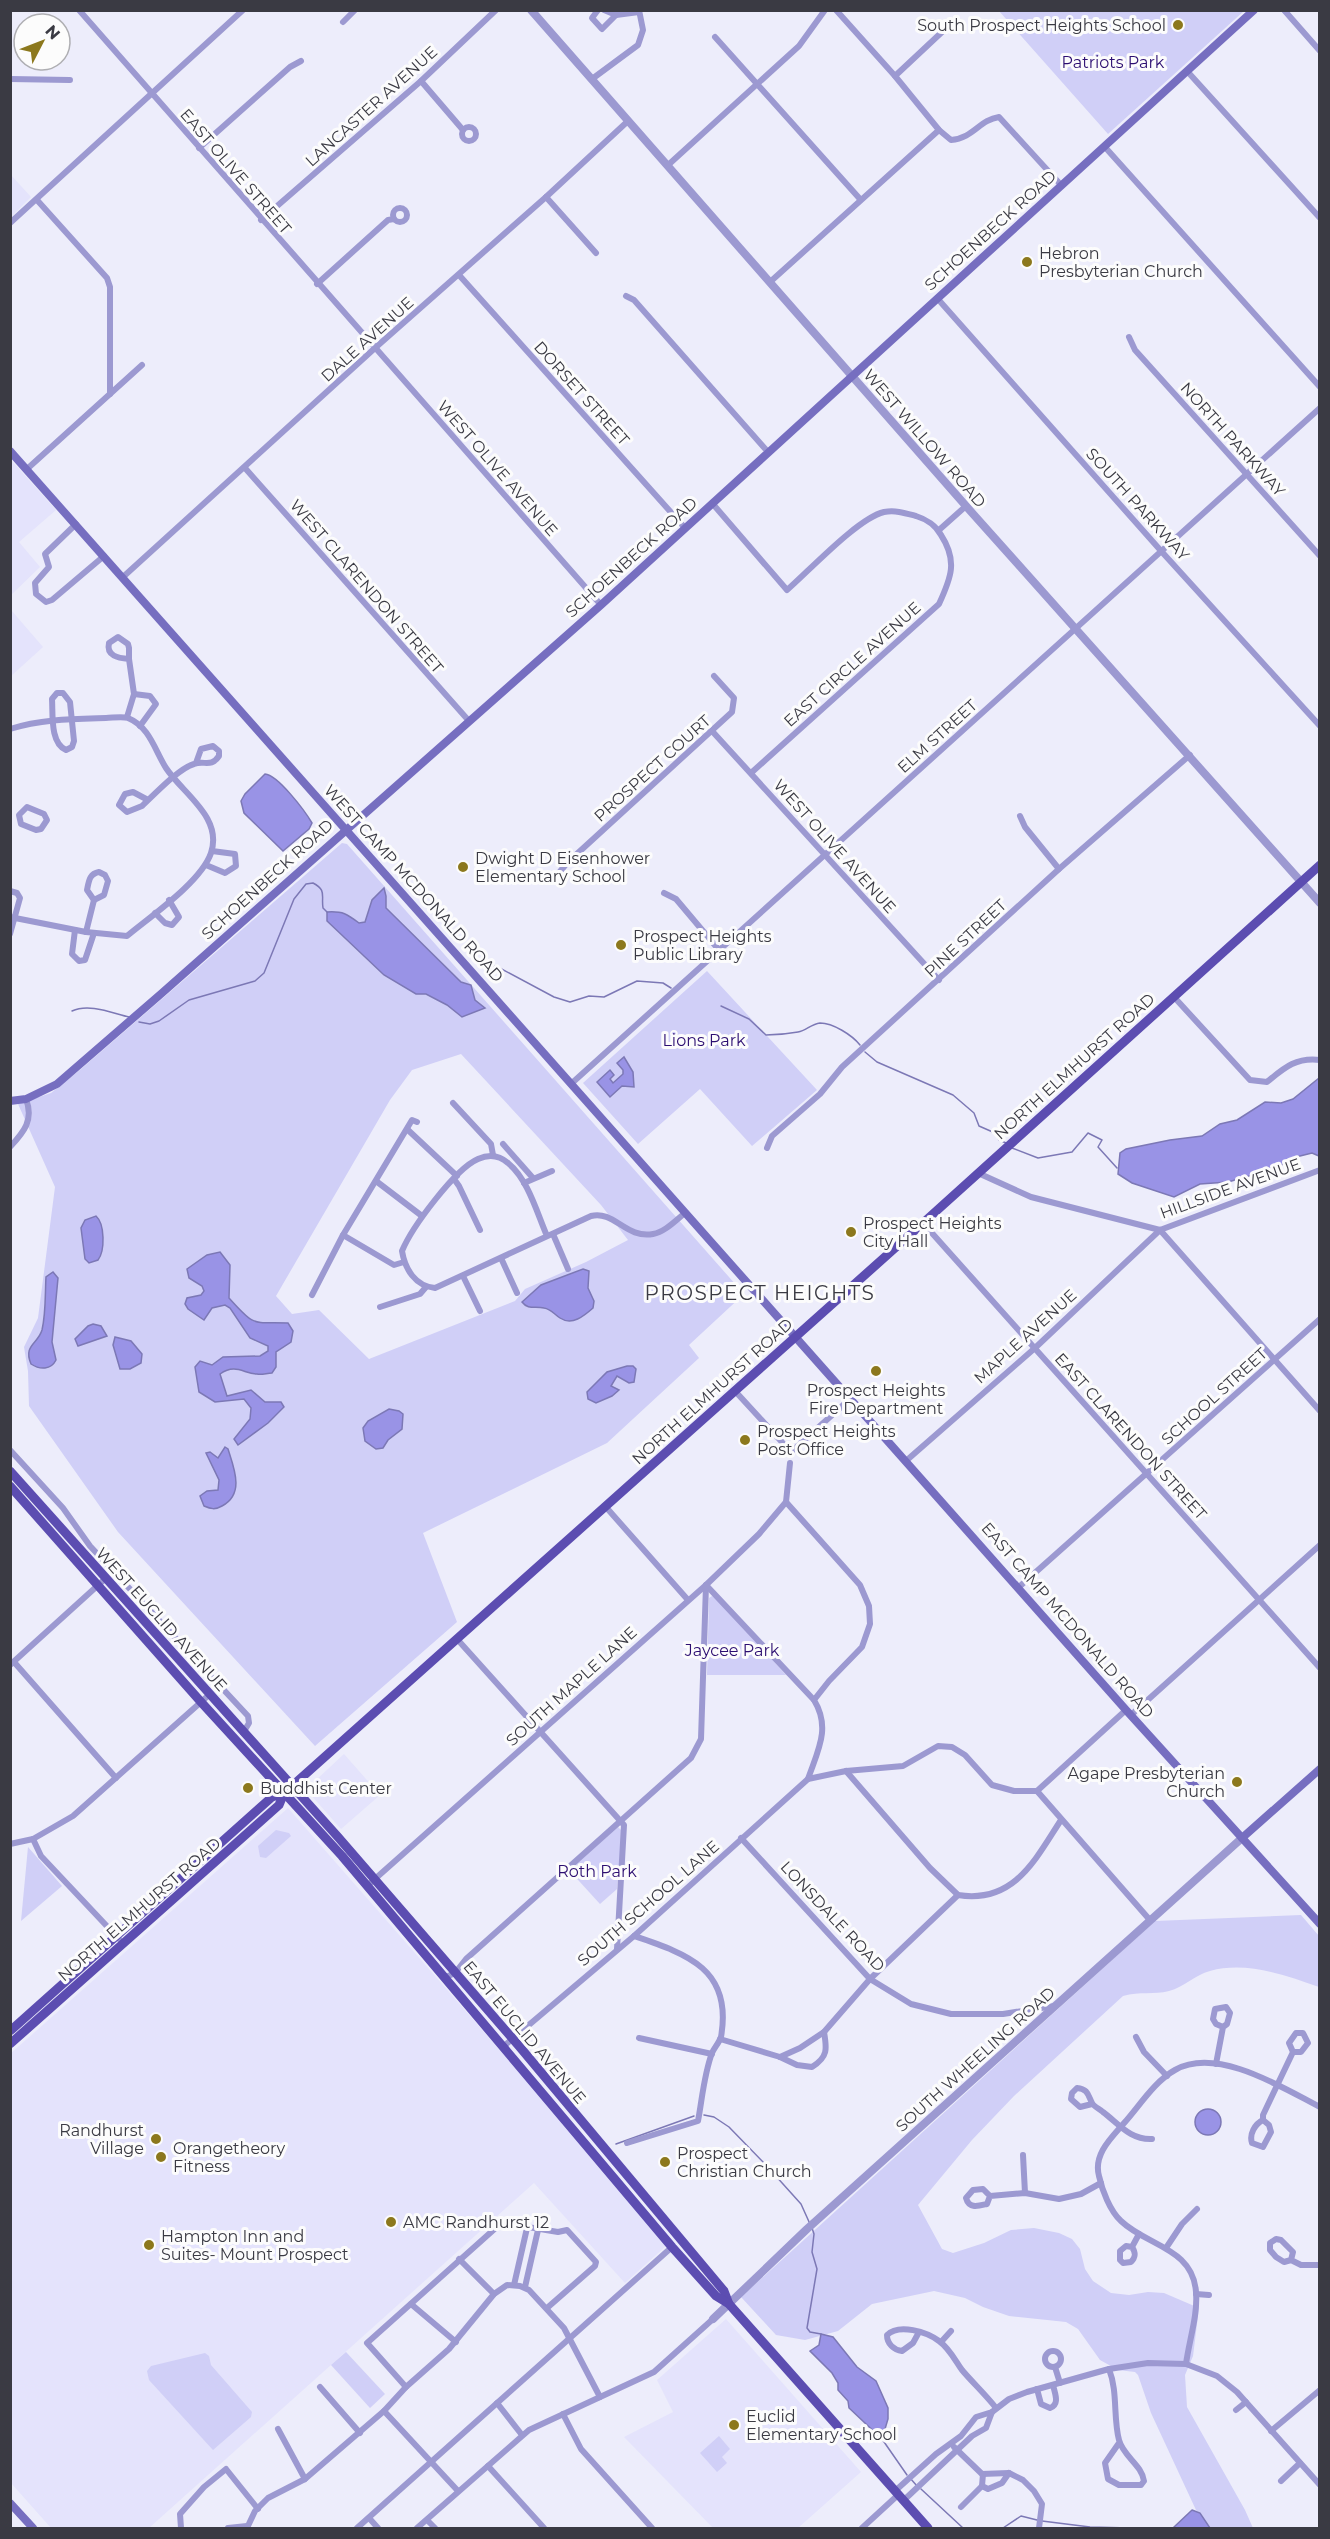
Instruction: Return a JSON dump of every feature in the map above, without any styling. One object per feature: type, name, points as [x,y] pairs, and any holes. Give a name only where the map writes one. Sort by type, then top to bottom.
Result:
[{"type":"main road","name":"SCHOENBECK ROAD","points":[[10,1101],[26,1099],[57,1084],[601,605],[1254,10]]},
{"type":"main road","name":"WEST CAMP MCDONALD ROAD","points":[[10,451],[685,1213],[796,1335]]},
{"type":"main road","name":"NORTH ELMHURST ROAD","points":[[10,2044],[272,1797],[288,1790],[1320,865]]},
{"type":"main road","name":"EAST CAMP MCDONALD ROAD","points":[[796,1335],[1128,1712],[1320,1924]]},
{"type":"main road","name":"WEST EUCLID AVENUE","points":[[10,1471],[210,1694],[288,1790]]},
{"type":"main road","name":"WEST EUCLID AVENUE","points":[[10,1485],[201,1702],[288,1790]]},
{"type":"main road","points":[[1242,1838],[1320,1769]]},
{"type":"main road","name":"EAST EUCLID AVENUE","points":[[288,1790],[451,1973],[513,2038],[724,2291],[729,2304]]},
{"type":"main road","name":"NORTH ELMHURST ROAD","points":[[10,2031],[120,1940]]},
{"type":"main road","name":"EAST EUCLID AVENUE","points":[[451,1973],[504,2046],[672,2247],[716,2296],[729,2304],[928,2529]]},
{"type":"main road","points":[[10,2503],[33,2529]]},
{"type":"street","name":"EAST OLIVE STREET","points":[[79,10],[375,348]]},
{"type":"street","points":[[10,223],[243,10]]},
{"type":"street","points":[[343,22],[355,10]]},
{"type":"street","name":"LANCASTER AVENUE","points":[[261,220],[421,81],[496,10]]},
{"type":"street","name":"WEST WILLOW ROAD","points":[[531,10],[966,506],[1190,754],[1320,903]]},
{"type":"street","points":[[598,10],[592,18],[602,29],[616,15]]},
{"type":"street","points":[[592,79],[638,45],[643,30],[639,11],[616,15],[604,10]]},
{"type":"street","points":[[667,166],[799,46],[825,10]]},
{"type":"street","points":[[836,10],[939,130],[951,140],[963,139],[989,118],[999,117],[1061,185]]},
{"type":"street","points":[[1284,10],[1320,51]]},
{"type":"street","points":[[895,76],[942,32]]},
{"type":"street","points":[[715,37],[860,199]]},
{"type":"street","points":[[199,148],[290,68],[301,61]]},
{"type":"street","points":[[1187,71],[1320,218]]},
{"type":"street","points":[[10,79],[70,80]]},
{"type":"street","points":[[421,81],[463,130]]},
{"type":"street","name":"DALE AVENUE","points":[[123,577],[628,121]]},
{"type":"street","points":[[770,282],[939,130]]},
{"type":"street","points":[[1104,146],[1320,387]]},
{"type":"street","points":[[546,197],[596,253]]},
{"type":"street","points":[[37,200],[107,278],[110,287],[110,394]]},
{"type":"street","points":[[317,284],[388,220],[394,219]]},
{"type":"street","name":"DORSET STREET","points":[[459,275],[685,528]]},
{"type":"street","points":[[626,296],[634,300],[768,452]]},
{"type":"street","name":"SOUTH PARKWAY","points":[[938,298],[1162,552],[1320,726]]},
{"type":"street","name":"NORTH PARKWAY","points":[[1130,337],[1135,350],[1320,556]]},
{"type":"street","name":"WEST OLIVE AVENUE","points":[[375,348],[601,605]]},
{"type":"street","points":[[27,470],[142,365]]},
{"type":"street","name":"ELM STREET","points":[[572,1083],[1320,408]]},
{"type":"street","name":"WEST CLARENDON STREET","points":[[245,468],[469,721]]},
{"type":"street","points":[[712,504],[787,590],[863,522],[883,512],[900,511],[924,519],[939,530],[966,506]]},
{"type":"street","points":[[76,524],[45,554],[49,567],[35,584],[36,594],[46,602],[52,600],[104,556]]},
{"type":"street","name":"EAST CIRCLE AVENUE","points":[[751,773],[939,604],[949,583],[952,566],[950,548],[939,530]]},
{"type":"street","points":[[127,717],[134,694],[129,659]]},
{"type":"street","name":"PROSPECT COURT","points":[[558,874],[567,863],[732,712],[734,698],[714,676]]},
{"type":"street","points":[[57,693],[63,693],[67,697],[72,719],[74,741],[72,747],[66,750],[56,742],[52,699],[57,693]]},
{"type":"street","points":[[134,694],[150,696],[156,704],[140,726]]},
{"type":"street","points":[[10,729],[54,719],[127,717],[140,726],[151,739],[167,770],[201,808],[211,828],[212,851],[206,865],[196,878],[127,936],[86,932],[13,917]]},
{"type":"street","name":"WEST OLIVE AVENUE","points":[[712,731],[939,980]]},
{"type":"street","name":"PINE STREET","points":[[767,1148],[772,1136],[819,1094],[842,1067],[1059,869],[1190,754]]},
{"type":"street","points":[[148,800],[196,763]]},
{"type":"street","points":[[27,807],[40,811],[47,819],[45,824],[36,830],[21,824],[19,814],[27,807]]},
{"type":"street","points":[[10,812],[19,814]]},
{"type":"street","points":[[1020,816],[1025,827],[1059,869]]},
{"type":"street","points":[[206,865],[225,873],[236,866],[235,854],[212,851]]},
{"type":"street","points":[[86,932],[94,900],[87,890],[90,877],[99,872],[105,875],[108,881],[104,895],[94,900]]},
{"type":"street","points":[[10,891],[17,892],[20,898],[10,934]]},
{"type":"street","points":[[664,893],[676,899],[719,950]]},
{"type":"street","points":[[154,913],[165,923],[172,925],[177,922],[179,917],[177,910],[170,900]]},
{"type":"street","points":[[75,930],[72,954],[79,961],[88,957],[94,933]]},
{"type":"street","points":[[1174,997],[1250,1080],[1267,1082],[1291,1062],[1309,1058],[1320,1060]]},
{"type":"street","points":[[10,1147],[28,1125],[30,1116],[26,1099]]},
{"type":"street","points":[[453,1103],[491,1144],[493,1155]]},
{"type":"street","points":[[312,1295],[343,1235],[412,1120],[417,1122]]},
{"type":"street","points":[[408,1130],[455,1178],[480,1230]]},
{"type":"street","points":[[503,1144],[533,1178]]},
{"type":"street","points":[[568,1269],[550,1235],[524,1183],[509,1163],[493,1155],[477,1159],[455,1178],[422,1216],[402,1251],[404,1262],[412,1276],[426,1287],[435,1288],[550,1235],[597,1214],[608,1216],[625,1229],[638,1234],[654,1234],[665,1229],[685,1213]]},
{"type":"street","name":"HILLSIDE AVENUE","points":[[978,1173],[1031,1197],[1160,1230],[1320,1170]]},
{"type":"street","points":[[524,1183],[552,1171]]},
{"type":"street","points":[[376,1181],[422,1216]]},
{"type":"street","name":"EAST CLARENDON STREET","points":[[923,1223],[1320,1668]]},
{"type":"street","points":[[1160,1230],[1320,1411]]},
{"type":"street","name":"MAPLE AVENUE","points":[[907,1460],[1035,1348],[1160,1230]]},
{"type":"street","points":[[343,1235],[394,1265],[404,1262]]},
{"type":"street","points":[[501,1258],[518,1293]]},
{"type":"street","points":[[462,1276],[480,1311]]},
{"type":"street","points":[[380,1307],[420,1294],[426,1287]]},
{"type":"street","name":"SCHOOL STREET","points":[[1019,1587],[1320,1319]]},
{"type":"street","points":[[735,1391],[790,1452],[851,1398]]},
{"type":"street","points":[[10,1450],[63,1508],[90,1546],[248,1716],[249,1723],[243,1732]]},
{"type":"street","points":[[790,1463],[786,1502],[860,1585],[869,1606],[870,1624],[862,1647],[829,1681],[814,1701]]},
{"type":"street","name":"SOUTH MAPLE LANE","points":[[371,1883],[706,1585],[759,1534],[786,1502]]},
{"type":"street","points":[[605,1506],[688,1600]]},
{"type":"street","points":[[808,1779],[846,1771],[903,1766],[938,1746],[952,1747],[965,1755],[993,1785],[1014,1791],[1037,1791],[1320,1545]]},
{"type":"street","points":[[106,1578],[12,1663],[116,1778]]},
{"type":"street","points":[[706,1585],[814,1701],[823,1714],[821,1740],[808,1779]]},
{"type":"street","points":[[451,1973],[691,1758],[701,1739],[706,1585]]},
{"type":"street","points":[[457,1639],[621,1821],[625,1831],[617,1949]]},
{"type":"street","points":[[10,1844],[33,1839],[73,1816],[210,1694]]},
{"type":"street","points":[[846,1771],[930,1868],[958,1895],[988,1894],[1007,1888],[1029,1870],[1061,1820]]},
{"type":"street","name":"SOUTH SCHOOL LANE","points":[[504,2046],[634,1936],[808,1779]]},
{"type":"street","points":[[1037,1791],[1149,1919]]},
{"type":"street","name":"LONSDALE ROAD","points":[[741,1838],[870,1980],[911,2004],[951,2014],[1003,2014],[1054,2006]]},
{"type":"street","name":"SOUTH WHEELING ROAD","points":[[713,2319],[807,2229],[1149,1919],[1242,1838]]},
{"type":"street","points":[[33,1839],[41,1856],[120,1940]]},
{"type":"street","points":[[780,2057],[800,2048],[824,2031],[870,1980],[958,1895]]},
{"type":"street","points":[[627,2143],[698,2121],[712,2054],[720,2039],[723,2005],[716,1983],[698,1964],[677,1950],[634,1936]]},
{"type":"street","points":[[1216,2064],[1222,2027]]},
{"type":"street","points":[[720,2039],[780,2057],[797,2065],[812,2067],[823,2060],[827,2049],[824,2031]]},
{"type":"street","points":[[1136,2037],[1148,2058],[1167,2076]]},
{"type":"street","points":[[639,2038],[712,2054]]},
{"type":"street","points":[[1263,2120],[1263,2115],[1293,2052]]},
{"type":"street","points":[[1186,2364],[1196,2294],[1189,2268],[1178,2256],[1139,2234],[1116,2216],[1101,2183],[1098,2170],[1103,2148],[1167,2076],[1188,2064],[1216,2064],[1254,2075],[1320,2107]]},
{"type":"street","points":[[1092,2104],[1138,2138],[1152,2139]]},
{"type":"street","points":[[1023,2155],[1025,2193]]},
{"type":"street","points":[[990,2196],[1025,2193],[1059,2199],[1081,2194],[1101,2183]]},
{"type":"street","points":[[1166,2248],[1182,2224],[1197,2209]]},
{"type":"street","points":[[406,2387],[367,2343],[499,2225],[504,2223],[558,2232],[567,2230],[596,2262],[595,2266],[547,2308]]},
{"type":"street","points":[[514,2285],[526,2228]]},
{"type":"street","points":[[525,2287],[538,2230]]},
{"type":"street","points":[[1132,2247],[1139,2234]]},
{"type":"street","points":[[357,2529],[672,2247]]},
{"type":"street","points":[[459,2259],[494,2294]]},
{"type":"street","points":[[1291,2259],[1301,2265],[1320,2265]]},
{"type":"street","points":[[228,2529],[247,2527],[258,2508],[268,2498],[305,2479],[360,2433],[456,2342],[501,2288],[514,2285],[525,2287],[547,2308],[571,2338],[600,2397]]},
{"type":"street","points":[[1196,2294],[1209,2295]]},
{"type":"street","points":[[411,2304],[456,2342]]},
{"type":"street","points":[[417,2529],[522,2434],[536,2425],[654,2372],[713,2319]]},
{"type":"street","points":[[919,2332],[913,2343],[902,2351],[894,2349],[887,2335],[895,2330],[919,2332],[941,2342],[994,2410]]},
{"type":"street","points":[[941,2342],[951,2331]]},
{"type":"street","points":[[862,2529],[899,2495],[907,2480],[965,2432],[976,2417],[994,2410],[1018,2395],[1109,2369],[1148,2363],[1186,2364],[1218,2376],[1246,2402],[1320,2485]]},
{"type":"street","points":[[1055,2367],[1060,2383]]},
{"type":"street","points":[[1109,2369],[1114,2388],[1119,2443],[1142,2473],[1144,2481],[1141,2485],[1119,2486],[1108,2479],[1105,2463],[1119,2443]]},
{"type":"street","points":[[1037,2390],[1041,2404],[1050,2409],[1056,2401],[1053,2385]]},
{"type":"street","points":[[320,2387],[360,2433]]},
{"type":"street","points":[[1271,2431],[1320,2390]]},
{"type":"street","points":[[1236,2410],[1246,2402]]},
{"type":"street","points":[[497,2403],[522,2434]]},
{"type":"street","points":[[899,2495],[916,2489],[956,2448],[986,2428],[994,2410]]},
{"type":"street","points":[[384,2411],[458,2491]]},
{"type":"street","points":[[562,2414],[581,2449],[652,2529]]},
{"type":"street","points":[[278,2429],[305,2479]]},
{"type":"street","points":[[956,2448],[983,2474],[1009,2473],[1018,2476],[1034,2491],[1042,2504],[1040,2527]]},
{"type":"street","points":[[1281,2481],[1300,2463]]},
{"type":"street","points":[[488,2466],[544,2529]]},
{"type":"street","points":[[181,2529],[180,2514],[204,2487],[226,2469],[258,2508]]},
{"type":"street","points":[[982,2486],[988,2489],[993,2488],[1002,2483],[1009,2473]]},
{"type":"street","points":[[961,2507],[982,2486],[983,2474]]},
{"type":"street","points":[[369,2518],[378,2529]]},
{"type":"street","points":[[427,2520],[435,2529]]},
{"type":"shaded area","points":[[10,174],[31,197],[11,217],[10,217]]},
{"type":"shaded area","points":[[11,460],[56,510],[19,542],[40,567],[11,595]]},
{"type":"shaded area","points":[[11,610],[43,647],[10,676]]},
{"type":"shaded area","points":[[265,774],[277,780],[284,787],[312,823],[309,829],[283,851],[244,813],[241,801]]},
{"type":"shaded area","points":[[384,888],[386,908],[461,982],[471,985],[475,1000],[485,1008],[462,1017],[447,1005],[426,994],[416,994],[384,975],[327,921],[327,912],[337,912],[359,923],[365,922],[372,900]]},
{"type":"shaded area","points":[[624,1057],[633,1072],[634,1087],[622,1086],[610,1097],[597,1082],[610,1070],[614,1075],[610,1079],[613,1083],[623,1074],[623,1070],[617,1063]]},
{"type":"shaded area","points":[[1319,1078],[1319,1156],[1312,1153],[1296,1157],[1274,1169],[1228,1182],[1200,1184],[1174,1197],[1132,1183],[1118,1174],[1120,1153],[1126,1149],[1202,1136],[1220,1124],[1237,1120],[1265,1102],[1281,1103],[1293,1099]]},
{"type":"shaded area","points":[[96,1216],[101,1225],[102,1250],[98,1260],[89,1263],[85,1259],[81,1228],[85,1220]]},
{"type":"shaded area","points":[[220,1252],[230,1265],[229,1298],[237,1307],[254,1321],[288,1323],[293,1331],[291,1342],[276,1352],[276,1367],[272,1373],[252,1374],[231,1369],[220,1374],[227,1396],[251,1390],[265,1402],[281,1402],[284,1407],[268,1423],[238,1445],[234,1439],[250,1419],[251,1408],[244,1399],[215,1402],[199,1392],[195,1367],[200,1361],[212,1365],[223,1357],[260,1356],[268,1351],[268,1346],[250,1338],[230,1308],[225,1305],[212,1308],[204,1320],[188,1309],[185,1304],[187,1298],[201,1295],[204,1291],[202,1286],[189,1278],[187,1269],[207,1255]]},
{"type":"shaded area","points":[[583,1269],[589,1271],[588,1288],[594,1301],[593,1308],[582,1317],[569,1321],[564,1320],[549,1309],[529,1307],[522,1302],[541,1285]]},
{"type":"shaded area","points":[[53,1272],[58,1278],[52,1342],[56,1360],[51,1366],[42,1368],[31,1364],[29,1353],[42,1330],[46,1277]]},
{"type":"shaded area","points":[[93,1324],[101,1326],[107,1336],[78,1346],[75,1339]]},
{"type":"shaded area","points":[[115,1337],[131,1341],[142,1354],[141,1363],[130,1369],[120,1369],[113,1345]]},
{"type":"shaded area","points":[[633,1366],[636,1369],[634,1382],[629,1383],[617,1376],[611,1386],[619,1390],[612,1396],[596,1403],[588,1399],[587,1392],[607,1372]]},
{"type":"shaded area","points":[[389,1409],[403,1414],[402,1429],[388,1440],[383,1448],[376,1449],[365,1441],[363,1428],[368,1421]]},
{"type":"shaded area","points":[[225,1447],[228,1449],[233,1464],[236,1488],[229,1501],[215,1509],[204,1506],[200,1496],[207,1491],[218,1490],[219,1480],[206,1453],[210,1452],[218,1458]]},
{"type":"shaded area","points":[[344,1754],[380,1795],[341,1829],[311,1795],[309,1789]]},
{"type":"shaded area","name":"Randhurst Village","points":[[288,1808],[583,2145],[666,2246],[625,2283],[534,2183],[149,2528],[51,2528],[11,2483],[10,2054]]},
{"type":"shaded area","points":[[1208,2109],[1217,2113],[1221,2122],[1217,2131],[1208,2135],[1199,2131],[1195,2122],[1199,2113]]},
{"type":"shaded area","name":"Euclid Elementary School","points":[[726,2319],[861,2472],[798,2528],[713,2528],[624,2437],[673,2412],[657,2380]]},
{"type":"shaded area","points":[[821,2334],[833,2337],[857,2367],[876,2381],[888,2408],[888,2419],[882,2439],[849,2408],[848,2401],[838,2390],[838,2383],[832,2373],[810,2351],[819,2345]]},
{"type":"shaded area","points":[[1192,2510],[1200,2513],[1210,2528],[1173,2528]]},
{"type":"green space","name":"Patriots Park","points":[[999,11],[1244,11],[1108,134]]},
{"type":"green space","points":[[342,843],[347,844],[744,1294],[689,1345],[699,1358],[607,1443],[423,1533],[457,1622],[315,1746],[118,1532],[29,1406],[28,1371],[24,1347],[38,1318],[55,1187],[18,1104],[51,1093]],"holes":[[[461,1054],[601,1205],[628,1240],[586,1262],[525,1289],[515,1301],[369,1359],[319,1310],[292,1314],[276,1296],[390,1100],[412,1070]]]},
{"type":"green space","name":"Lions Park","points":[[707,971],[817,1090],[752,1146],[700,1089],[638,1144],[583,1083]]},
{"type":"green space","name":"Jaycee Park","points":[[712,1596],[717,1598],[786,1675],[707,1675],[709,1598]]},
{"type":"green space","name":"Roth Park","points":[[618,1827],[622,1831],[617,1889],[600,1904],[569,1870]]},
{"type":"green space","points":[[276,1830],[289,1833],[291,1836],[266,1858],[260,1857],[258,1846]]},
{"type":"green space","points":[[28,1847],[62,1886],[21,1921]]},
{"type":"green space","points":[[1301,1915],[1319,1936],[1319,1987],[1266,1971],[1224,1968],[1205,1973],[1169,1991],[1123,1996],[1014,2096],[972,2140],[918,2205],[942,2249],[953,2253],[984,2243],[1011,2230],[1034,2228],[1059,2233],[1072,2239],[1080,2249],[1085,2269],[1093,2281],[1111,2293],[1129,2295],[1148,2292],[1164,2293],[1199,2308],[1193,2356],[1185,2375],[1187,2407],[1253,2528],[1210,2528],[1196,2510],[1151,2413],[1138,2375],[1135,2372],[1118,2370],[1100,2360],[1078,2329],[1066,2322],[1009,2316],[965,2298],[934,2291],[872,2304],[838,2331],[805,2340],[776,2335],[741,2297],[1155,1921]]},
{"type":"green space","points":[[346,2352],[385,2394],[370,2408],[331,2365]]},
{"type":"green space","points":[[205,2353],[209,2356],[211,2365],[252,2412],[251,2417],[213,2450],[149,2380],[147,2371],[151,2366]]},
{"type":"green space","points":[[719,2436],[730,2449],[722,2457],[727,2463],[717,2472],[700,2453]]},
{"type":"waterway","points":[[139,1022],[150,1024],[159,1021],[189,1000],[255,981],[264,973],[294,899],[306,884],[313,883],[320,888],[323,908],[327,912]]},
{"type":"waterway","points":[[488,968],[496,966],[554,997],[570,1002],[589,996],[604,997],[637,981],[663,983],[671,988]]},
{"type":"waterway","points":[[721,1006],[749,1019],[766,1035],[798,1032],[820,1023],[842,1030],[860,1045]]},
{"type":"waterway","points":[[72,1011],[93,1008],[129,1017]]},
{"type":"waterway","points":[[865,1052],[877,1062],[953,1095],[974,1113],[979,1126],[995,1133],[999,1140],[1006,1143]]},
{"type":"waterway","points":[[1012,1148],[1038,1158],[1072,1152],[1088,1133],[1102,1140],[1098,1147],[1117,1168]]},
{"type":"waterway","points":[[704,2115],[714,2117],[729,2127],[765,2164],[801,2204],[810,2224]]},
{"type":"waterway","points":[[616,2144],[694,2116]]},
{"type":"waterway","points":[[812,2228],[814,2234],[812,2252],[817,2269],[807,2328],[810,2332],[821,2334]]},
{"type":"waterway","points":[[882,2439],[907,2475]]},
{"type":"waterway","points":[[910,2478],[917,2486]]},
{"type":"waterway","points":[[921,2489],[963,2528]]},
{"type":"waterway","points":[[1003,2528],[1021,2516],[1037,2520]]},
{"type":"waterway","points":[[1042,2521],[1090,2527],[1130,2528]]},
{"type":"place","name":"South Prospect Heights School","points":[[1178,25]]},
{"type":"place","name":"Hebron Presbyterian Church","points":[[1027,262]]},
{"type":"place","name":"Dwight D Eisenhower Elementary School","points":[[463,867]]},
{"type":"place","name":"Prospect Heights Public Library","points":[[621,945]]},
{"type":"place","name":"Prospect Heights City Hall","points":[[851,1232]]},
{"type":"place","name":"Prospect Heights Fire Department","points":[[876,1371]]},
{"type":"place","name":"Prospect Heights Post Office","points":[[745,1440]]},
{"type":"place","name":"Agape Presbyterian Church","points":[[1237,1782]]},
{"type":"place","name":"Buddhist Center","points":[[248,1788]]},
{"type":"place","name":"Randhurst Village","points":[[156,2139]]},
{"type":"place","name":"Orangetheory Fitness","points":[[161,2157]]},
{"type":"place","name":"Prospect Christian Church","points":[[665,2162]]},
{"type":"place","name":"AMC Randhurst 12","points":[[391,2222]]},
{"type":"place","name":"Hampton Inn and Suites- Mount Prospect","points":[[149,2245]]},
{"type":"place","name":"Euclid Elementary School","points":[[734,2425]]},
{"type":"district","name":"PROSPECT HEIGHTS","points":[[760,1293]]}]
